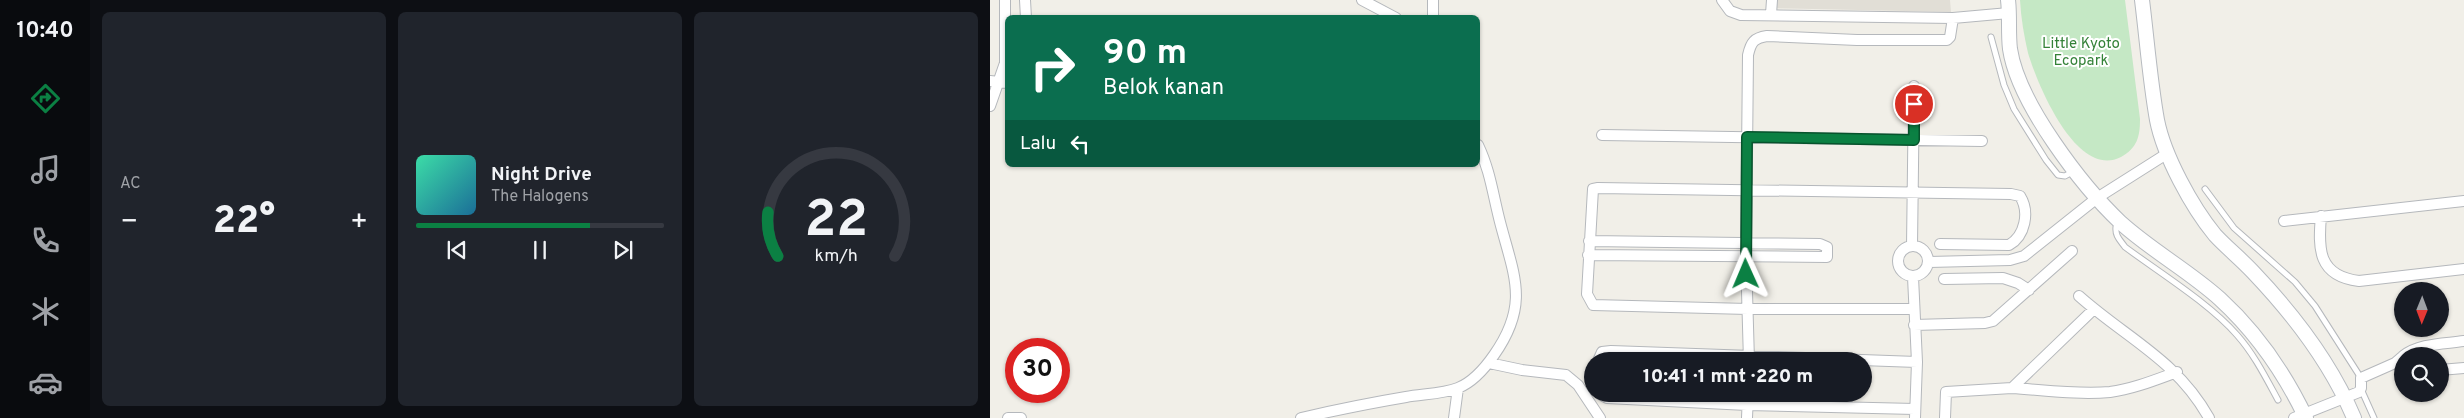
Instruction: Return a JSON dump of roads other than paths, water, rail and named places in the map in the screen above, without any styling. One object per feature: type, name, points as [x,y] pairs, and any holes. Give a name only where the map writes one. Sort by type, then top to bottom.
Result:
[{"type":"street","points":[[990,106],[1005,63],[1005,0]]},
{"type":"street","points":[[1025,0],[1026,15]]},
{"type":"street","points":[[1362,0],[1390,15]]},
{"type":"street","points":[[1433,0],[1433,15]]},
{"type":"street","points":[[1722,0],[1725,7],[1736,14],[1953,18],[2009,7],[2010,49],[2017,73],[2044,126],[2074,170],[2122,223],[2219,298],[2237,317],[2276,366],[2301,417],[2317,408],[2359,392],[2361,383],[2394,365]]},
{"type":"street","points":[[1771,14],[1772,0]]},
{"type":"street","points":[[2142,0],[2158,122],[2168,153],[2189,196],[2215,234],[2291,314],[2319,352],[2339,399],[2354,418]]},
{"type":"street","points":[[1749,352],[1746,243],[1748,55],[1751,44],[1758,38],[1947,40],[1950,37],[1953,18]]},
{"type":"street","points":[[1912,246],[1914,86]]},
{"type":"street","points":[[1602,135],[1982,141]]},
{"type":"street","points":[[1301,418],[1351,406],[1458,388],[1475,377],[1489,363],[1510,331],[1515,317],[1516,288],[1512,261],[1500,223],[1490,174],[1480,150]]},
{"type":"street","points":[[1929,262],[2010,260],[2024,256],[2098,198],[2168,153]]},
{"type":"street","points":[[1914,309],[1748,309],[1593,305],[1587,294],[1593,190],[1595,188],[1747,189],[2011,194],[2020,196],[2024,204],[2023,232],[2018,240],[2009,245],[1940,244]]},
{"type":"street","points":[[2284,221],[2464,201]]},
{"type":"street","points":[[2321,216],[2320,255],[2328,266],[2350,280],[2359,281],[2464,269]]},
{"type":"street","points":[[1588,255],[1826,259],[1827,248],[1820,244],[1589,241]]},
{"type":"street","points":[[1912,246],[1922,249],[1929,262],[1924,273],[1913,277],[1903,273],[1898,264],[1900,254],[1907,247],[1912,246]]},
{"type":"street","points":[[1914,325],[1989,323],[2072,251]]},
{"type":"street","points":[[1687,402],[1915,414],[1917,362],[1913,277]]},
{"type":"street","points":[[1944,279],[2003,278],[2018,283],[2029,290]]},
{"type":"street","points":[[2079,296],[2177,372],[2199,399],[2209,418]]},
{"type":"street","points":[[2012,388],[2094,309]]},
{"type":"street","points":[[2421,347],[2464,341]]},
{"type":"street","points":[[1602,352],[1628,352]]},
{"type":"street","points":[[1872,361],[1917,362]]},
{"type":"street","points":[[1489,363],[1566,376],[1578,385],[1600,418]]},
{"type":"street","points":[[2449,369],[2464,368]]},
{"type":"street","points":[[1945,418],[1946,392],[2012,388],[2087,393],[2112,392],[2139,386],[2177,372]]},
{"type":"street","points":[[1454,418],[1458,388]]},
{"type":"street","points":[[1747,402],[1747,418]]},
{"type":"street","points":[[1008,418],[1022,418]]},
{"type":"lane","points":[[1990,37],[2004,85],[2014,109],[2046,160],[2058,175],[2065,176],[2074,170]]},
{"type":"lane","points":[[2205,189],[2234,228],[2295,282],[2315,306],[2361,383],[2374,418]]},
{"type":"lane","points":[[2122,223],[2116,227],[2118,238],[2125,247],[2224,321],[2254,357],[2278,400]]},
{"type":"park label","name":"Little Kyoto Ecopark","points":[[2081,52]]}]
